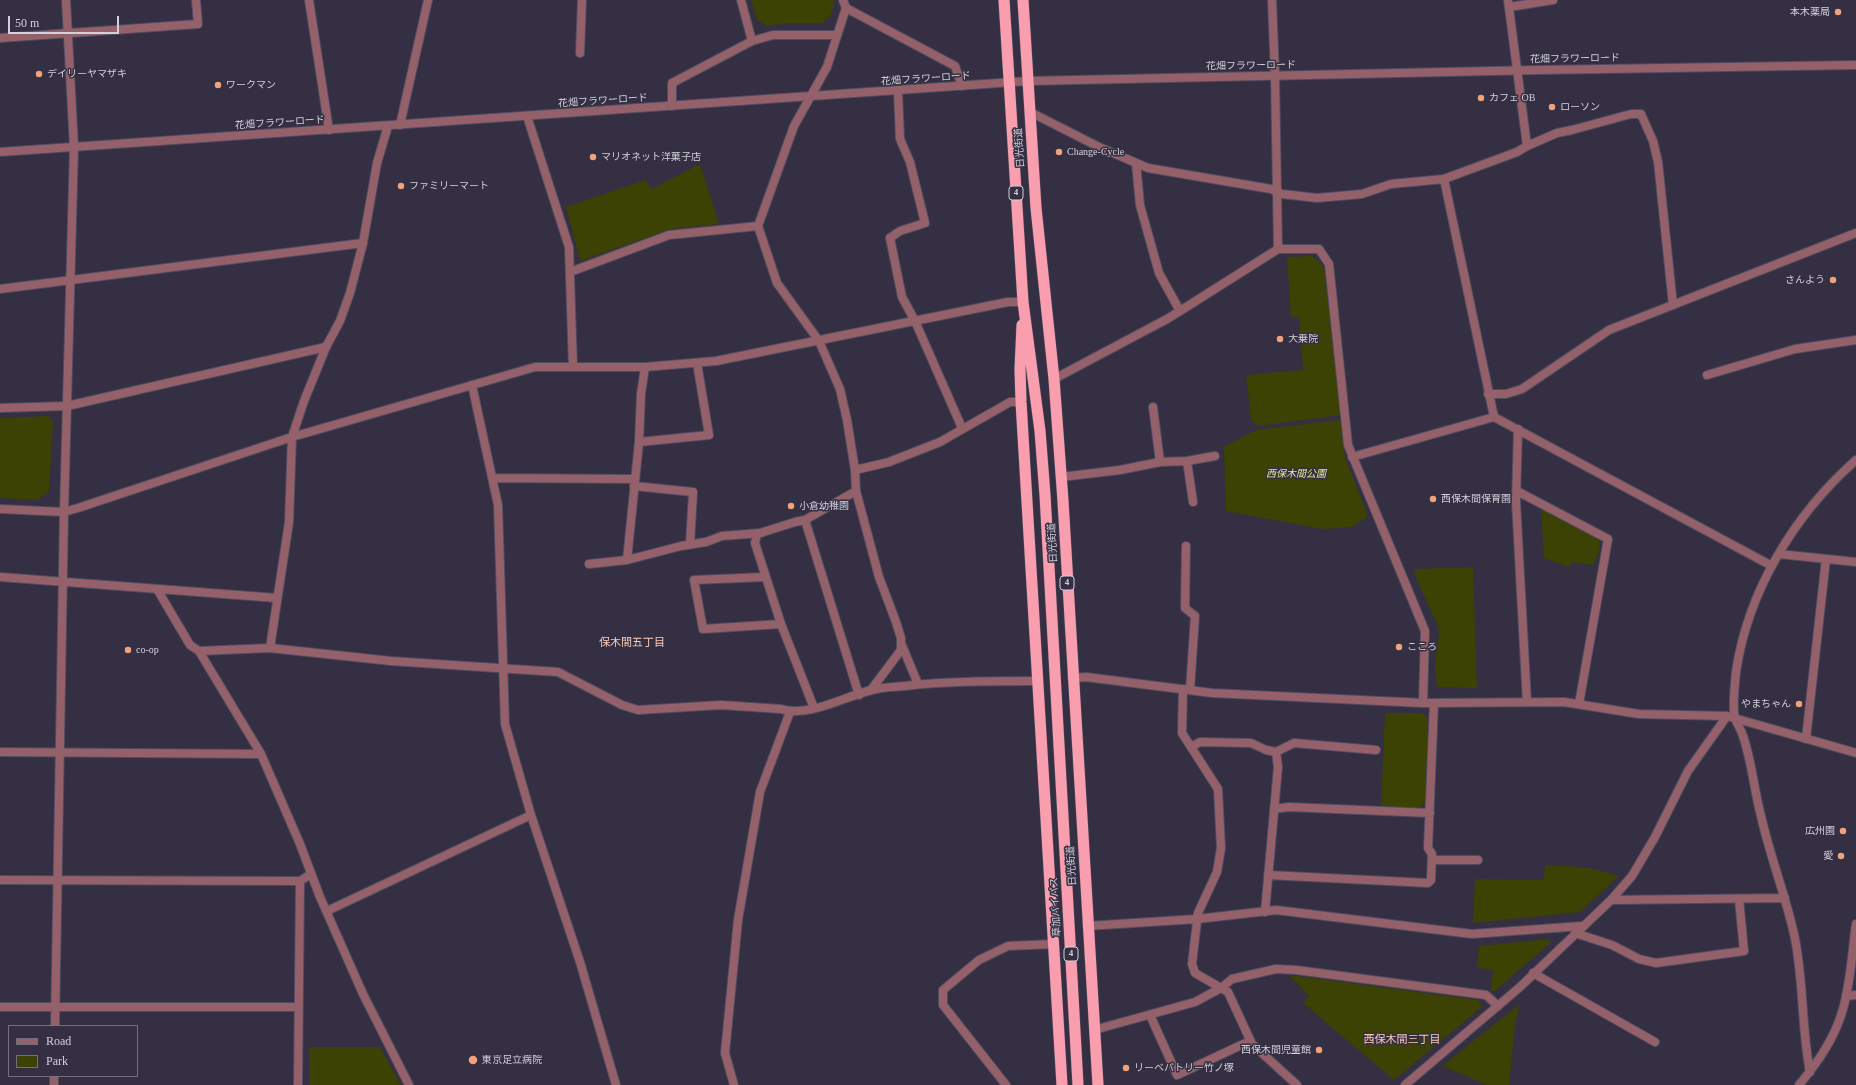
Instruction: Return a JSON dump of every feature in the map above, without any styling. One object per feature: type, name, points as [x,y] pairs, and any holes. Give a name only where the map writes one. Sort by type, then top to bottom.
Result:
[{"type":"highway","name":"日光街道","points":[[1004,0],[1008,83],[1023,302],[1040,432],[1063,824]]},
{"type":"highway","name":"日光街道","points":[[1023,0],[1036,208],[1054,379],[1061,477],[1087,926],[1098,1085]]},
{"type":"highway","name":"4","points":[[1023,302],[1020,369],[1021,402],[1062,1085]]},
{"type":"highway","name":"草加バイパス","points":[[1063,824],[1078,1085]]},
{"type":"street","points":[[55,1025],[56,880],[64,512],[72,280],[74,147],[66,0]]},
{"type":"street","points":[[0,38],[198,24],[196,0]]},
{"type":"street","points":[[309,0],[330,130]]},
{"type":"street","points":[[400,125],[428,0]]},
{"type":"street","points":[[580,53],[582,0]]},
{"type":"street","points":[[741,0],[752,41]]},
{"type":"street","points":[[1272,0],[1276,75],[1276,192],[1278,249]]},
{"type":"street","points":[[1527,146],[1508,4],[1553,0]]},
{"type":"street","points":[[918,684],[901,643],[896,622],[879,577],[856,491],[855,470],[847,420],[840,389],[818,341],[777,283],[758,226],[794,126],[827,67],[833,52],[836,35],[845,4],[955,66],[962,86]]},
{"type":"street","points":[[672,106],[672,83],[752,41],[773,35],[836,35]]},
{"type":"street","name":"花畑フラワーロード","points":[[0,152],[1028,82],[1518,70],[1856,65]]},
{"type":"street","points":[[898,91],[900,139],[910,162],[925,223],[900,231],[890,238],[902,296],[915,321],[962,428]]},
{"type":"street","points":[[1030,112],[1099,147],[1148,168],[1271,189],[1276,192],[1318,198],[1362,194],[1391,184],[1444,179],[1517,152],[1557,132],[1631,114],[1641,114],[1653,141],[1658,162],[1674,305]]},
{"type":"street","points":[[527,116],[569,247],[573,367]]},
{"type":"street","points":[[270,648],[288,522],[292,437],[304,401],[326,347],[340,321],[350,293],[363,243],[377,163],[388,126]]},
{"type":"street","points":[[1136,163],[1140,205],[1159,273],[1180,311]]},
{"type":"street","points":[[1444,179],[1494,417]]},
{"type":"street","points":[[570,272],[669,235],[758,226]]},
{"type":"street","points":[[1488,394],[1506,394],[1522,388],[1609,330],[1856,233]]},
{"type":"street","points":[[0,289],[363,243]]},
{"type":"street","points":[[1054,379],[1167,319],[1278,249],[1320,249],[1329,264],[1348,445],[1424,631],[1423,703]]},
{"type":"street","points":[[0,509],[64,512],[292,437],[535,367],[645,367],[716,361],[1008,302],[1023,302]]},
{"type":"street","points":[[1707,375],[1795,349],[1856,340]]},
{"type":"street","points":[[0,408],[67,406],[326,347]]},
{"type":"street","points":[[638,442],[709,435],[697,363]]},
{"type":"street","points":[[627,560],[641,394],[645,367]]},
{"type":"street","points":[[472,385],[498,505],[505,724],[531,815],[580,962],[616,1085]]},
{"type":"street","points":[[855,470],[877,466],[909,455],[940,442],[962,428],[1010,402],[1021,402]]},
{"type":"street","points":[[1153,407],[1160,462]]},
{"type":"street","points":[[1352,457],[1494,417],[1772,566]]},
{"type":"street","points":[[1518,429],[1516,502],[1527,702]]},
{"type":"street","points":[[1061,477],[1120,470],[1160,462],[1187,461],[1215,456]]},
{"type":"street","points":[[1405,1085],[1498,1006],[1611,900],[1632,876],[1655,837],[1688,771],[1731,716],[1738,657],[1755,602],[1772,566],[1811,507],[1840,474],[1856,460]]},
{"type":"street","points":[[1187,461],[1194,502]]},
{"type":"street","points":[[492,478],[634,482],[693,492],[690,544]]},
{"type":"street","points":[[590,564],[627,560],[690,544],[706,542],[722,536],[761,533],[805,520],[856,491]]},
{"type":"street","points":[[1517,491],[1608,539],[1579,704]]},
{"type":"street","points":[[805,520],[859,695]]},
{"type":"street","points":[[761,533],[757,534],[755,543],[765,577],[781,624],[814,708]]},
{"type":"street","points":[[1186,546],[1185,608],[1195,616],[1182,733],[1218,789],[1221,848],[1217,872],[1198,913],[1192,964],[1195,973],[1228,992],[1252,1044],[1297,1085]]},
{"type":"street","points":[[1779,554],[1856,562]]},
{"type":"street","points":[[1806,738],[1826,559]]},
{"type":"street","points":[[0,577],[277,598]]},
{"type":"street","points":[[765,577],[694,580],[703,629],[781,624]]},
{"type":"street","points":[[158,589],[190,645],[199,651],[261,754],[363,994],[410,1085]]},
{"type":"street","points":[[871,690],[901,650],[901,643]]},
{"type":"street","points":[[199,651],[270,648],[391,661],[503,667],[558,672],[622,705],[638,710],[721,705],[781,709],[790,712],[814,708],[871,690],[918,684],[990,680],[1038,681]]},
{"type":"street","points":[[1072,678],[1086,677],[1187,690],[1336,700],[1423,703],[1527,702],[1579,704],[1639,714],[1731,716],[1856,753]]},
{"type":"street","points":[[1268,875],[1424,884],[1431,880],[1432,854],[1428,848],[1434,703]]},
{"type":"street","points":[[734,1085],[725,1053],[738,920],[760,792],[790,712]]},
{"type":"street","points":[[1731,716],[1743,735],[1761,817],[1785,898],[1794,936],[1801,976],[1806,1055],[1810,1072]]},
{"type":"street","points":[[1191,747],[1200,742],[1251,743],[1266,750],[1276,752],[1294,744],[1376,750]]},
{"type":"street","points":[[0,752],[261,754]]},
{"type":"street","points":[[1265,912],[1278,767],[1276,752]]},
{"type":"street","points":[[1274,809],[1289,807],[1430,813]]},
{"type":"street","points":[[327,911],[531,815]]},
{"type":"street","points":[[1432,860],[1478,860]]},
{"type":"street","points":[[0,880],[300,881],[311,874]]},
{"type":"street","points":[[298,1085],[300,881]]},
{"type":"street","points":[[1611,900],[1785,898]]},
{"type":"street","points":[[1575,933],[1612,946],[1639,959],[1656,963],[1744,951],[1739,899]]},
{"type":"street","points":[[1087,926],[1197,919],[1276,910],[1472,934],[1582,926]]},
{"type":"street","points":[[1799,1085],[1817,1062],[1834,1033],[1846,996],[1856,924]]},
{"type":"street","points":[[1006,1085],[943,1005],[943,990],[979,960],[1008,946],[1054,944]]},
{"type":"street","points":[[1094,1030],[1195,1002],[1221,988],[1232,980],[1276,969],[1296,970],[1486,994],[1498,1006]]},
{"type":"street","points":[[1533,973],[1655,1042]]},
{"type":"street","points":[[1846,996],[1856,995]]},
{"type":"street","points":[[0,1007],[298,1007]]},
{"type":"street","points":[[1150,1015],[1177,1075],[1250,1041]]},
{"type":"green space","points":[[751,0],[833,0],[834,4],[831,15],[822,23],[787,23],[768,26],[757,20]]},
{"type":"green space","points":[[700,164],[719,224],[670,229],[580,261],[566,207],[645,180],[652,189]]},
{"type":"green space","points":[[1312,256],[1324,267],[1341,415],[1259,426],[1251,420],[1246,375],[1303,370],[1299,317],[1291,317],[1287,257]]},
{"type":"green space","points":[[48,416],[53,422],[49,491],[38,500],[0,498],[0,418]]},
{"type":"green space","name":"西保木間公園","points":[[1340,420],[1345,458],[1368,516],[1352,527],[1322,529],[1226,511],[1224,447],[1256,430]]},
{"type":"green space","points":[[1541,509],[1599,540],[1600,549],[1594,565],[1572,562],[1569,567],[1544,558]]},
{"type":"green space","points":[[1473,567],[1477,688],[1437,687],[1435,664],[1439,634],[1438,626],[1414,573],[1416,569]]},
{"type":"green space","points":[[1385,713],[1423,713],[1428,719],[1426,801],[1419,808],[1381,806]]},
{"type":"green space","points":[[1545,865],[1582,868],[1619,876],[1580,912],[1473,923],[1475,879],[1544,880]]},
{"type":"green space","points":[[1549,939],[1551,942],[1495,991],[1491,991],[1493,970],[1477,968],[1479,946]]},
{"type":"green space","points":[[1289,975],[1478,1000],[1482,1007],[1394,1080],[1303,1003],[1309,996]]},
{"type":"green space","points":[[1520,1004],[1515,1024],[1509,1085],[1487,1085],[1442,1066]]},
{"type":"green space","points":[[309,1047],[380,1047],[401,1085],[309,1085]]},
{"type":"place","name":"本木薬局","points":[[1838,12]]},
{"type":"place","name":"デイリーヤマザキ","points":[[39,74]]},
{"type":"place","name":"ワークマン","points":[[218,85]]},
{"type":"place","name":"カフェ OB","points":[[1481,98]]},
{"type":"place","name":"ローソン","points":[[1552,107]]},
{"type":"place","name":"Change-Cycle","points":[[1059,152]]},
{"type":"place","name":"マリオネット洋菓子店","points":[[593,157]]},
{"type":"place","name":"ファミリーマート","points":[[401,186]]},
{"type":"place","name":"さんよう","points":[[1833,280]]},
{"type":"place","name":"大乗院","points":[[1280,339]]},
{"type":"place","name":"西保木間保育園","points":[[1433,499]]},
{"type":"place","name":"小倉幼稚園","points":[[791,506]]},
{"type":"place","name":"こころ","points":[[1399,647]]},
{"type":"place","name":"co-op","points":[[128,650]]},
{"type":"place","name":"やまちゃん","points":[[1799,704]]},
{"type":"place","name":"広州園","points":[[1843,831]]},
{"type":"place","name":"愛","points":[[1841,856]]},
{"type":"place","name":"西保木間児童館","points":[[1319,1050]]},
{"type":"place","name":"東京足立病院","points":[[473,1060]]},
{"type":"place","name":"リーベパトリー竹ノ塚","points":[[1126,1068]]},
{"type":"district","name":"保木間五丁目","points":[[632,643]]},
{"type":"district","name":"西保木間三丁目","points":[[1402,1040]]}]
